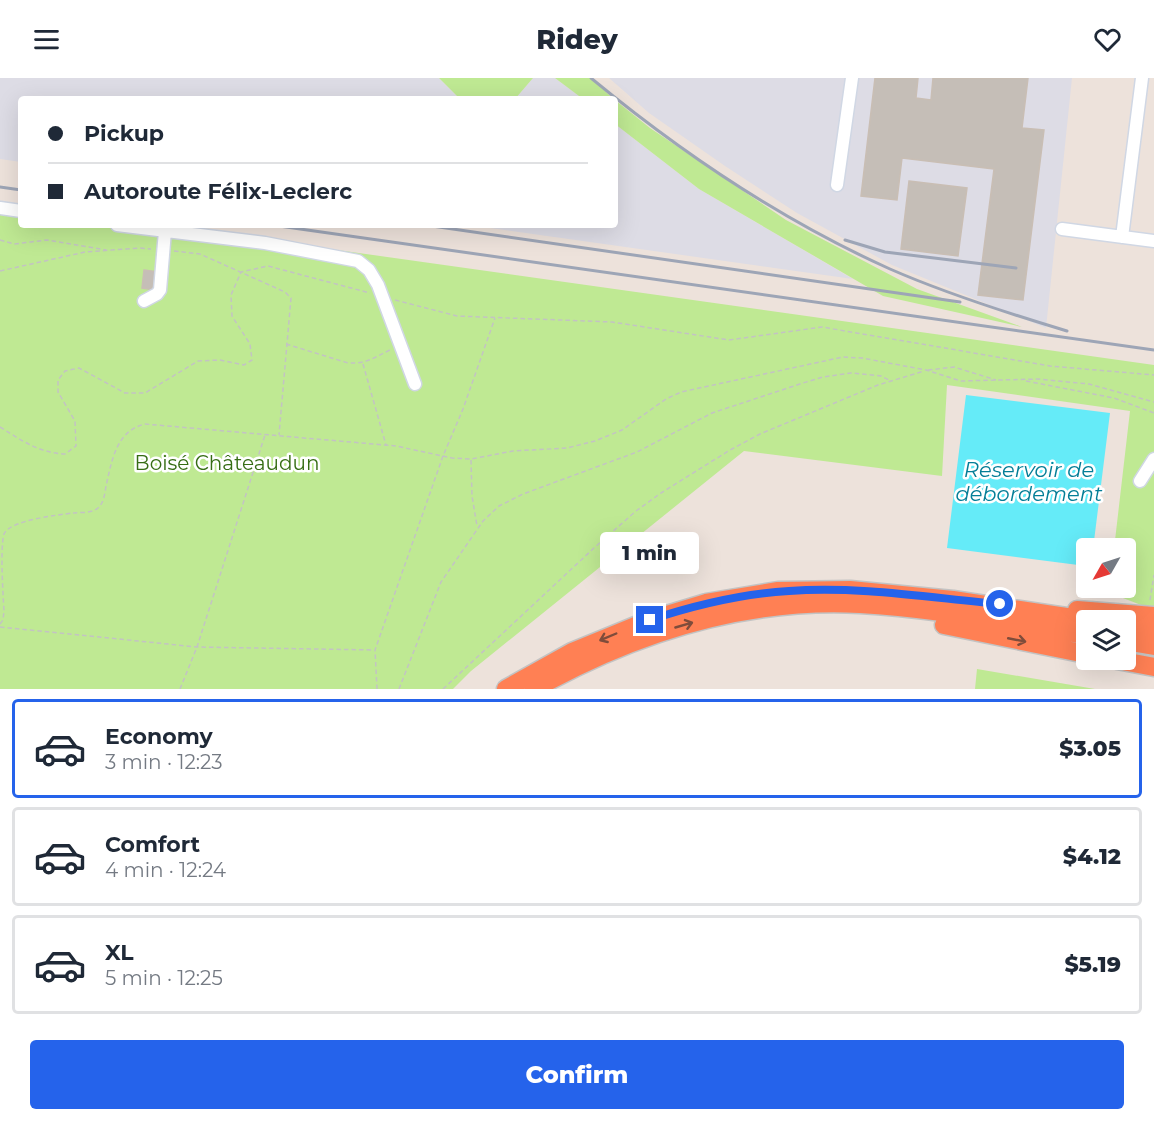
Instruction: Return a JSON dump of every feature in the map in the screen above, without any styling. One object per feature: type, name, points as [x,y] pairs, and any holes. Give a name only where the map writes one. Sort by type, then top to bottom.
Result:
[{"type":"highway","points":[[506,689],[556,660],[628,628],[684,609],[724,599],[777,591],[825,590],[953,600],[1152,609]]},
{"type":"highway","points":[[953,600],[1076,618]]},
{"type":"highway","points":[[836,603],[1076,652]]},
{"type":"highway","points":[[534,689],[612,651],[686,624],[754,609],[792,605],[836,603],[909,609],[1076,634]]},
{"type":"highway","points":[[1136,628],[1154,631]]},
{"type":"highway","points":[[1136,644],[1154,646]]},
{"type":"highway","points":[[1136,664],[1154,667]]},
{"type":"street","points":[[837,185],[852,78]]},
{"type":"street","points":[[1122,237],[1142,78]]},
{"type":"street","points":[[0,208],[18,211]]},
{"type":"street","points":[[141,228],[265,243],[353,259],[361,263],[369,270],[383,296],[415,384]]},
{"type":"street","points":[[1062,229],[1154,241]]},
{"type":"street","points":[[144,301],[160,290],[165,231]]},
{"type":"street","points":[[1140,481],[1154,459]]},
{"type":"path","points":[[0,240],[14,244],[46,240],[110,250]]},
{"type":"path","points":[[0,271],[86,252],[139,248],[200,254],[285,292],[291,298],[279,436]]},
{"type":"path","points":[[241,272],[268,266],[457,316],[612,322],[729,340],[822,327],[1050,366],[1154,375]]},
{"type":"path","points":[[0,427],[33,447],[54,454],[65,454],[76,446],[75,422],[58,392],[58,380],[65,371],[79,368],[125,393],[145,393],[198,361],[220,360],[244,365],[252,360],[250,344],[232,316],[231,295],[241,272]]},
{"type":"path","points":[[377,689],[375,650],[443,456],[495,318]]},
{"type":"path","points":[[286,344],[348,363],[363,363],[400,344]]},
{"type":"path","points":[[375,650],[196,647],[0,626],[4,611],[2,543],[4,532],[12,525],[23,522],[90,512],[99,507],[104,498],[111,461],[123,436],[133,427],[145,424],[386,445],[471,459],[513,452],[567,448],[595,441],[621,430],[658,404],[681,392],[830,359],[862,358],[926,370],[957,381],[1048,380],[1089,384],[1154,402]]},
{"type":"path","points":[[363,363],[386,445]]},
{"type":"path","points":[[443,689],[594,548],[654,498],[750,439],[890,381],[926,370],[954,367],[999,381]]},
{"type":"path","points":[[399,689],[437,589],[478,527],[495,509],[510,499],[637,452],[712,413],[831,375],[862,373],[883,376],[890,381]]},
{"type":"path","points":[[1025,381],[1114,398],[1154,413]]},
{"type":"path","points":[[180,689],[196,647],[265,435]]},
{"type":"path","points":[[471,459],[472,496],[478,527]]},
{"type":"path","points":[[1152,609],[1154,575]]},
{"type":"shaded area","points":[[0,78],[439,78],[457,96],[18,96],[18,162],[0,159]]},
{"type":"shaded area","points":[[533,78],[555,78],[579,96],[518,96]]},
{"type":"shaded area","points":[[609,78],[1072,78],[1046,328],[892,265],[797,213],[649,113]]},
{"type":"shaded area","points":[[618,126],[699,189],[853,279],[490,228],[618,228]]},
{"type":"green space","points":[[439,78],[533,78],[518,96],[457,96]]},
{"type":"green space","points":[[555,78],[590,78],[611,96],[579,96]]},
{"type":"green space","points":[[618,102],[650,128],[786,220],[917,289],[1022,327],[883,296],[699,189],[618,126]]},
{"type":"green space","name":"Boisé Châteaudun","points":[[0,202],[18,205],[18,228],[181,228],[1154,365],[1154,610],[1123,598],[1136,598],[1136,538],[1115,538],[1130,411],[947,385],[942,476],[744,451],[471,671],[453,689],[0,689]]},
{"type":"green space","points":[[977,669],[1095,689],[975,689]]},
{"type":"water","name":"Réservoir de débordement","points":[[966,395],[1110,413],[1094,538],[1076,538],[1076,565],[947,548]]},
{"type":"building","points":[[875,78],[918,78],[916,98],[931,100],[933,78],[1028,78],[1022,128],[1044,130],[1023,300],[978,295],[994,169],[902,158],[897,200],[861,196]]},
{"type":"building","points":[[909,181],[967,188],[958,256],[901,249]]},
{"type":"building","points":[[144,270],[158,272],[155,290],[142,288]]},
{"type":"railway","points":[[591,78],[614,96]]},
{"type":"railway","points":[[618,100],[734,184],[850,250],[933,287],[1067,331]]},
{"type":"railway","points":[[0,187],[18,190]]},
{"type":"railway","points":[[293,228],[1154,350]]},
{"type":"railway","points":[[446,228],[960,302]]},
{"type":"railway","points":[[845,240],[885,252],[1016,268]]},
{"type":"route","points":[[650,620],[718,600],[777,591],[850,590],[1000,604]]}]
